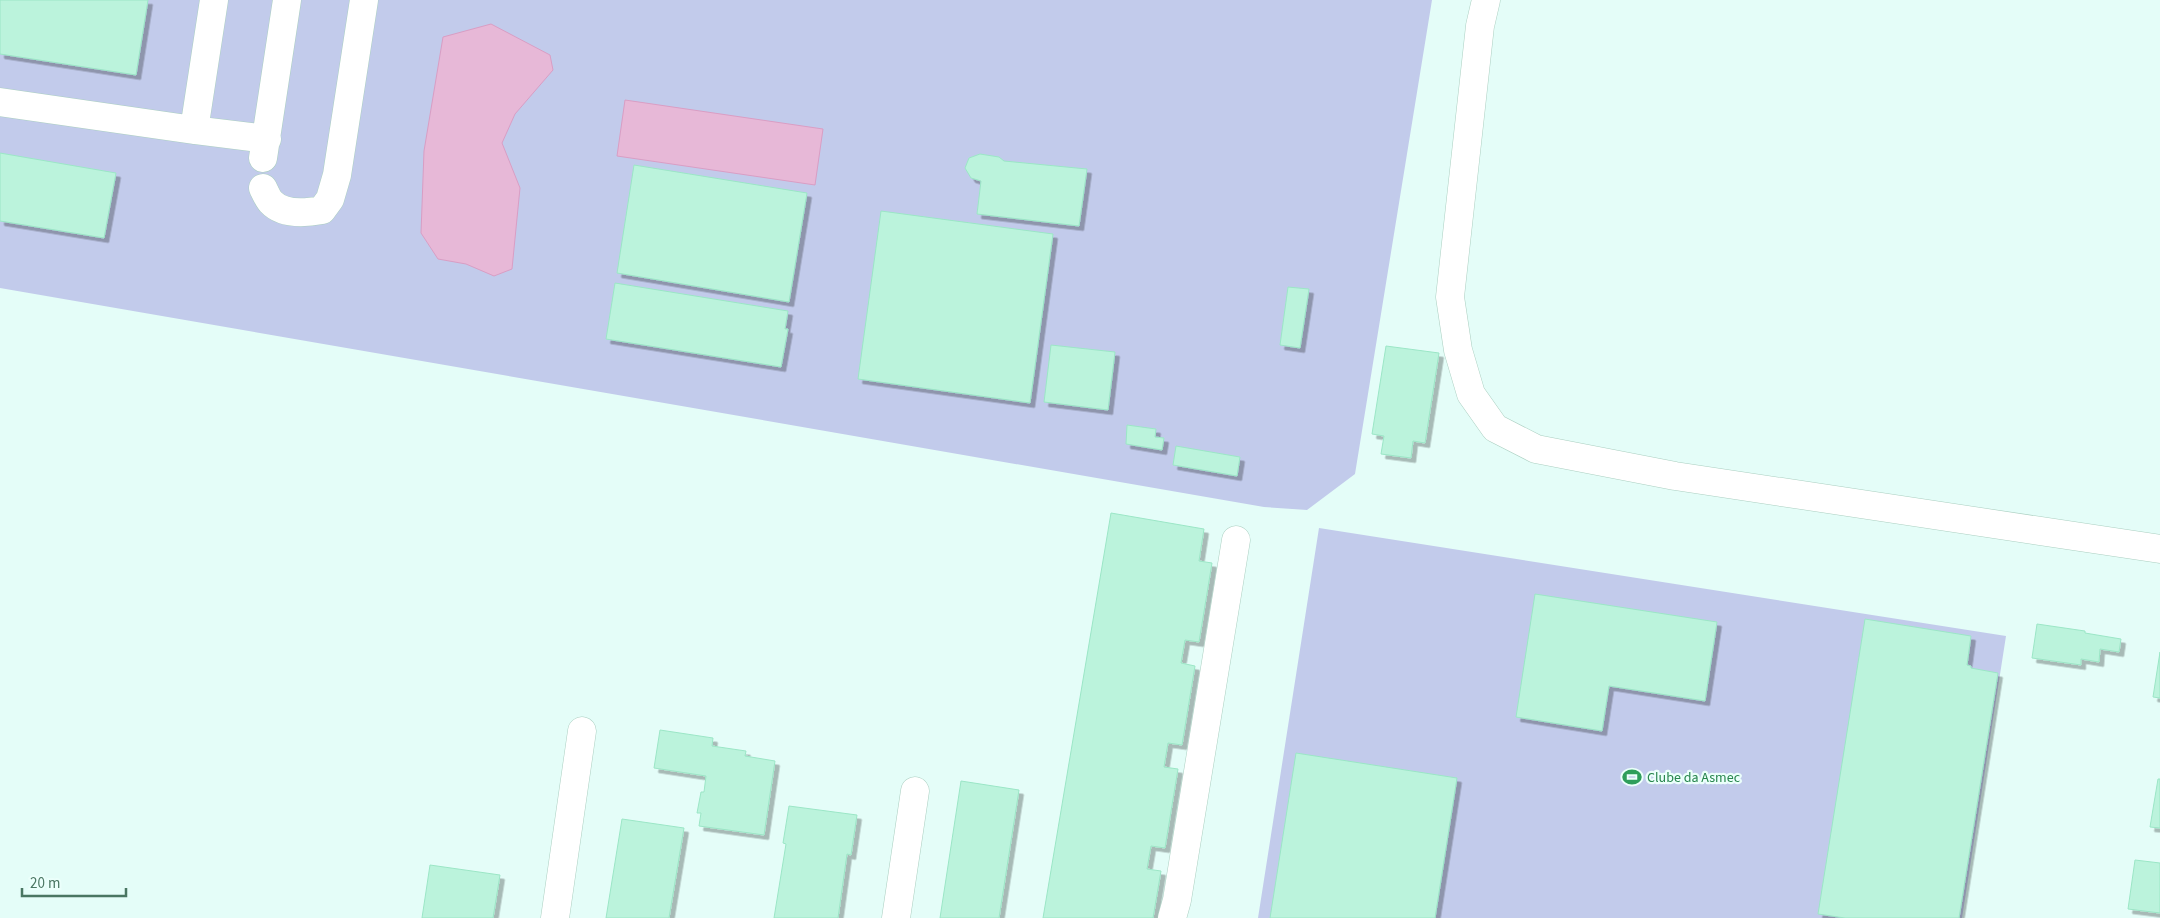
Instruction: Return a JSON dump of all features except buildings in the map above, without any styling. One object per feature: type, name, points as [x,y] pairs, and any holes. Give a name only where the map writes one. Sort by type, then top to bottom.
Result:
[{"type":"lane","points":[[194,130],[214,0]]},
{"type":"lane","points":[[0,102],[194,130],[265,149],[288,0]]},
{"type":"lane","points":[[263,188],[271,202],[284,210],[306,213],[322,210],[330,198],[337,174],[364,0]]},
{"type":"lane","points":[[1486,0],[1480,26],[1450,297],[1458,350],[1471,394],[1494,428],[1536,449],[1675,476],[2160,549]]},
{"type":"lane","points":[[1172,918],[1179,891],[1236,540]]},
{"type":"lane","points":[[554,918],[582,731]]},
{"type":"lane","points":[[896,918],[915,791]]},
{"type":"shaded area","points":[[0,0],[1432,0],[1355,474],[1307,510],[1264,507],[0,288]]},
{"type":"shaded area","points":[[491,24],[550,55],[553,70],[515,114],[502,143],[520,188],[512,269],[494,276],[466,264],[438,259],[421,233],[424,151],[443,37]]},
{"type":"shaded area","points":[[625,100],[823,129],[815,185],[617,156]]},
{"type":"shaded area","name":"Clube da Asmec","points":[[1319,528],[2006,636],[1962,918],[1258,918]]},
{"type":"place","name":"Clube da Asmec","points":[[1632,777]]}]
